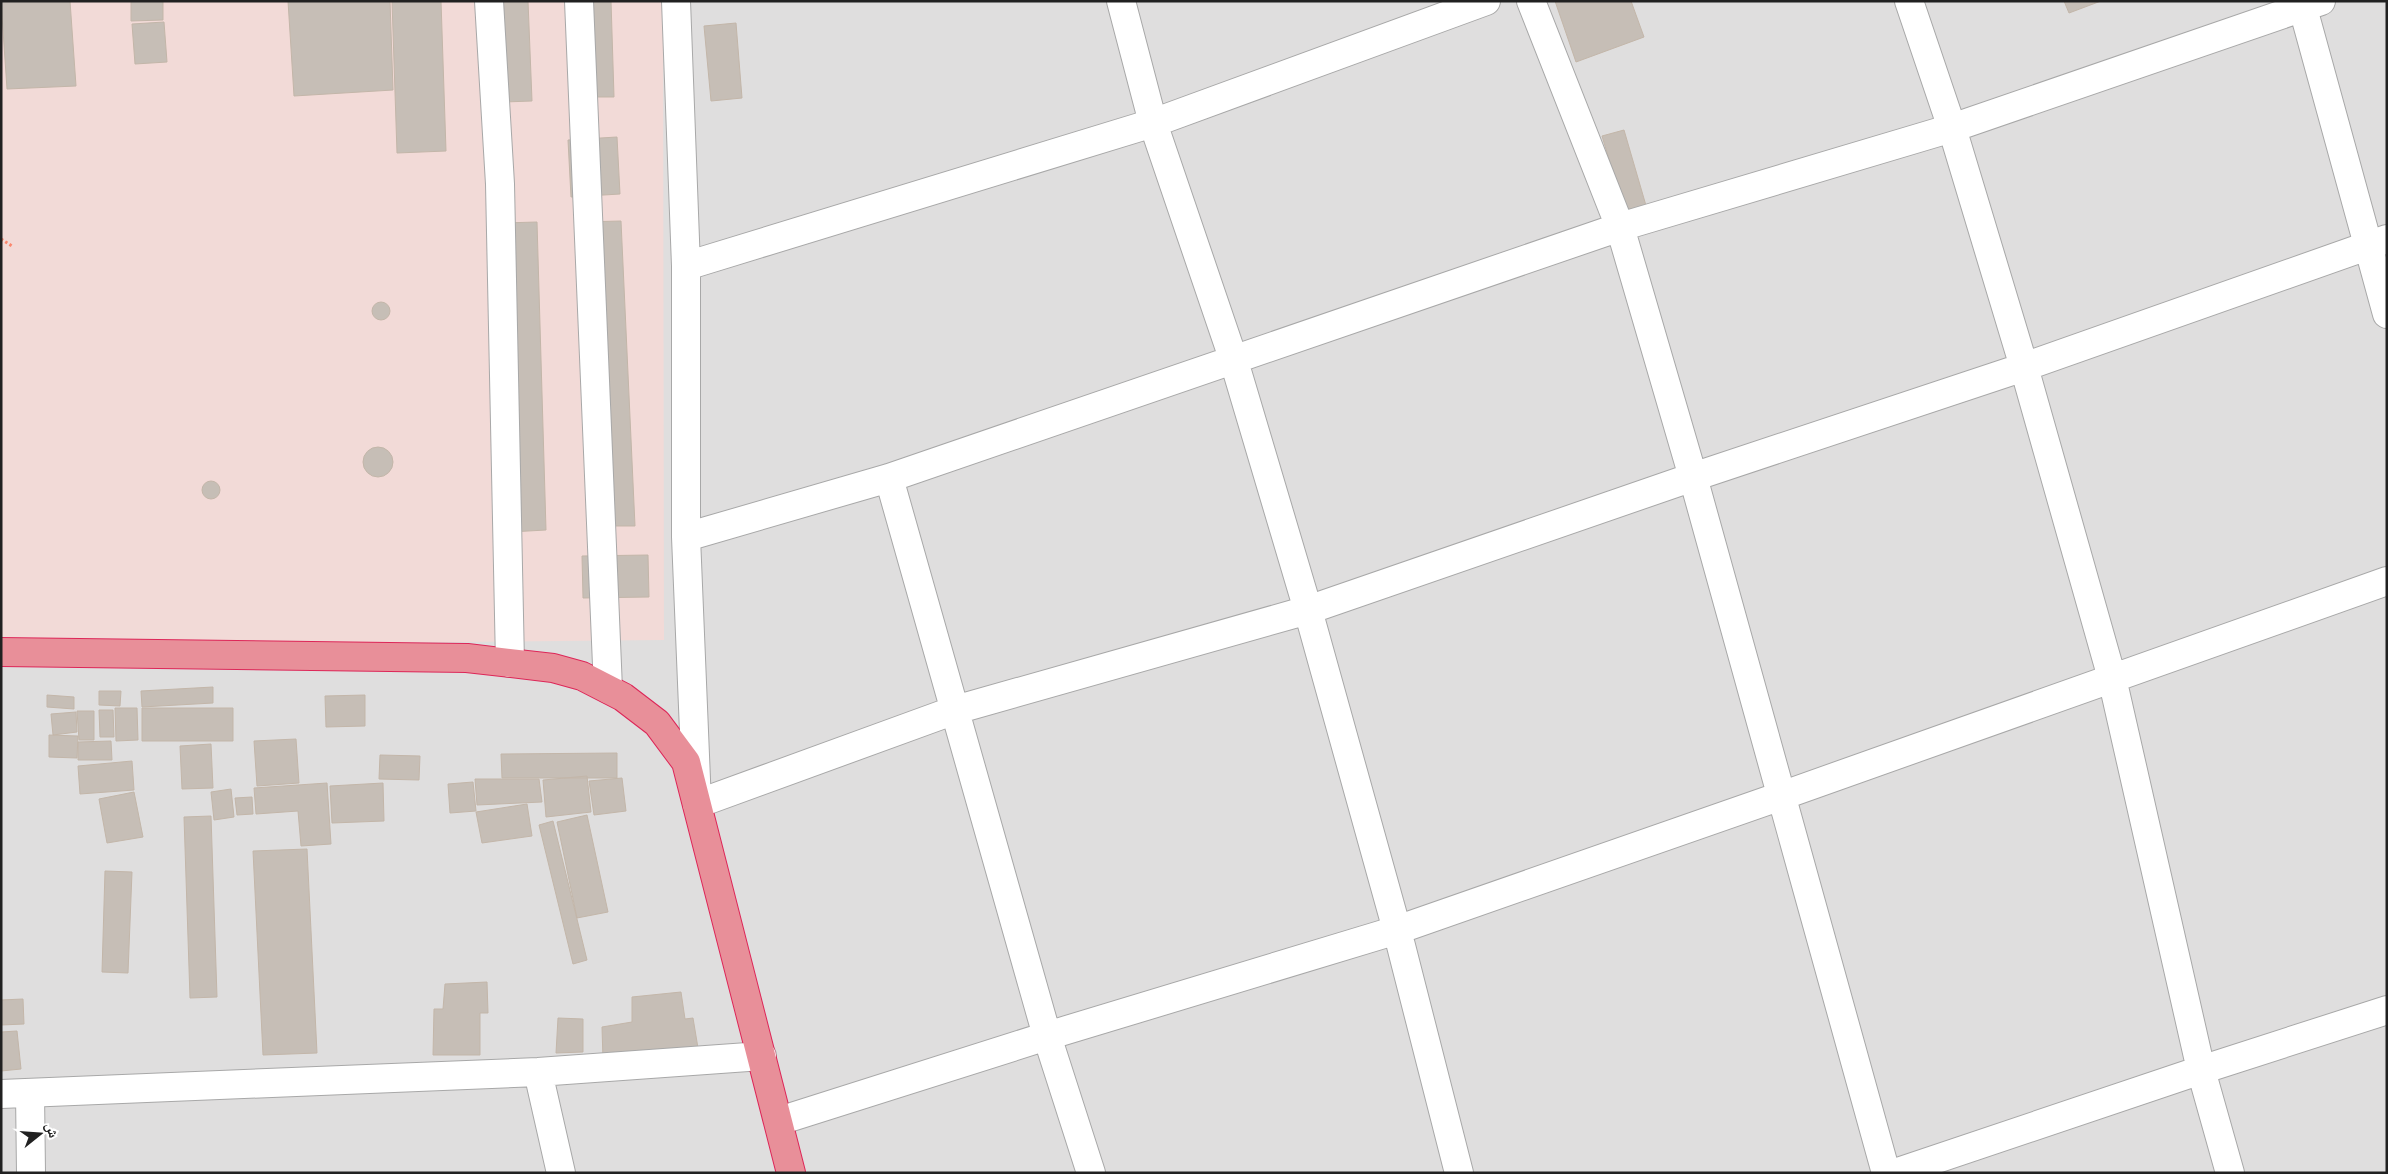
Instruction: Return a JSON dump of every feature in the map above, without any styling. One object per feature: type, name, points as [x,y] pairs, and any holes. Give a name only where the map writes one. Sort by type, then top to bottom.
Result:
[{"type":"highway","points":[[1,652],[467,658],[562,670],[582,676],[624,697],[657,723],[686,762],[791,1173]]},
{"type":"street","points":[[489,1],[500,184],[510,663]]},
{"type":"street","points":[[578,1],[608,689]]},
{"type":"street","points":[[676,1],[686,266],[686,537],[697,804],[955,710],[1308,610],[1693,477],[2024,367],[2377,243]]},
{"type":"street","points":[[1120,1],[1153,122],[1234,361],[1308,610],[1397,930],[1459,1173]]},
{"type":"street","points":[[686,266],[1153,122],[1486,1]]},
{"type":"street","points":[[1531,1],[1620,228],[1693,477],[1886,1173]]},
{"type":"street","points":[[1909,1],[1952,128],[2024,367],[2112,678],[2201,1070],[2230,1173]]},
{"type":"street","points":[[686,537],[889,478],[1620,228],[1952,128],[2308,3],[2377,243],[2387,314]]},
{"type":"street","points":[[889,478],[1047,1036],[1091,1173]]},
{"type":"street","points":[[779,1121],[1047,1036],[1397,930],[2387,581]]},
{"type":"street","points":[[1895,1173],[2201,1070],[2387,1010]]},
{"type":"street","points":[[1,1094],[538,1072],[762,1056]]},
{"type":"street","points":[[538,1072],[560,1173]]},
{"type":"street","points":[[30,1092],[31,1173]]},
{"type":"path","points":[[1,239],[12,246]]},
{"type":"shaded area","points":[[1,1],[2387,1],[2387,1173],[1,1173]]},
{"type":"shaded area","points":[[1,1],[663,1],[664,640],[1,646]]},
{"type":"building","points":[[1,1],[70,1],[76,86],[7,89]]},
{"type":"building","points":[[131,1],[163,1],[163,20],[131,21]]},
{"type":"building","points":[[288,1],[390,1],[393,90],[294,96]]},
{"type":"building","points":[[392,1],[441,1],[446,151],[397,153]]},
{"type":"building","points":[[500,1],[528,1],[532,101],[504,102]]},
{"type":"building","points":[[587,1],[611,1],[614,97],[591,97]]},
{"type":"building","points":[[1555,1],[1631,1],[1644,37],[1576,62]]},
{"type":"building","points":[[2064,1],[2101,1],[2069,13]]},
{"type":"building","points":[[164,22],[167,62],[135,64],[132,24]]},
{"type":"building","points":[[736,23],[742,98],[711,101],[704,26]]},
{"type":"building","points":[[1624,130],[1647,209],[1626,215],[1602,136]]},
{"type":"building","points":[[617,137],[620,194],[571,197],[568,140]]},
{"type":"building","points":[[621,221],[635,526],[595,526],[581,222]]},
{"type":"building","points":[[537,222],[546,530],[510,532],[503,223]]},
{"type":"building","points":[[381,302],[387,305],[390,311],[387,317],[381,320],[375,317],[372,311],[375,305]]},
{"type":"building","points":[[378,447],[389,451],[393,462],[389,473],[378,477],[367,473],[363,462],[367,451]]},
{"type":"building","points":[[211,481],[217,484],[220,490],[217,496],[211,499],[205,496],[202,490],[205,484]]},
{"type":"building","points":[[648,555],[649,597],[583,598],[582,556]]},
{"type":"building","points":[[213,687],[213,703],[142,707],[141,691]]},
{"type":"building","points":[[99,691],[121,691],[120,706],[99,705]]},
{"type":"building","points":[[47,695],[74,697],[74,709],[47,707]]},
{"type":"building","points":[[365,695],[365,726],[326,727],[325,696]]},
{"type":"building","points":[[115,708],[137,708],[138,740],[116,741]]},
{"type":"building","points":[[142,708],[233,708],[233,741],[142,741]]},
{"type":"building","points":[[99,710],[113,710],[114,737],[100,737]]},
{"type":"building","points":[[77,711],[94,711],[94,740],[79,740]]},
{"type":"building","points":[[76,712],[77,732],[53,735],[51,714]]},
{"type":"building","points":[[49,735],[78,736],[77,758],[49,757]]},
{"type":"building","points":[[296,739],[299,783],[257,786],[254,741]]},
{"type":"building","points":[[111,741],[112,760],[78,760],[78,742]]},
{"type":"building","points":[[211,744],[213,788],[182,789],[180,746]]},
{"type":"building","points":[[617,753],[617,778],[502,778],[501,754]]},
{"type":"building","points":[[380,755],[420,756],[419,780],[379,779]]},
{"type":"building","points":[[132,761],[134,790],[80,794],[78,766]]},
{"type":"building","points":[[587,776],[591,812],[546,817],[543,780]]},
{"type":"building","points":[[622,778],[626,811],[594,815],[589,781]]},
{"type":"building","points":[[475,779],[539,779],[542,802],[477,805]]},
{"type":"building","points":[[473,782],[476,811],[450,813],[448,784]]},
{"type":"building","points":[[327,783],[331,844],[301,846],[298,811],[256,814],[254,788]]},
{"type":"building","points":[[383,783],[384,821],[332,823],[330,786]]},
{"type":"building","points":[[231,789],[234,817],[214,820],[211,792]]},
{"type":"building","points":[[134,792],[143,837],[107,843],[99,799]]},
{"type":"building","points":[[252,797],[253,814],[237,815],[235,798]]},
{"type":"building","points":[[527,804],[532,836],[482,843],[476,812]]},
{"type":"building","points":[[587,815],[608,912],[577,918],[557,822]]},
{"type":"building","points":[[211,816],[217,997],[190,998],[184,817]]},
{"type":"building","points":[[553,821],[587,960],[573,964],[539,825]]},
{"type":"building","points":[[307,849],[317,1053],[263,1055],[253,851]]},
{"type":"building","points":[[105,871],[132,872],[128,973],[102,972]]},
{"type":"building","points":[[487,982],[488,1013],[480,1013],[480,1055],[433,1055],[434,1009],[443,1009],[445,984]]},
{"type":"building","points":[[681,992],[685,1019],[693,1018],[699,1054],[603,1060],[602,1027],[632,1022],[632,997]]},
{"type":"building","points":[[23,999],[24,1024],[1,1025],[1,1000]]},
{"type":"building","points":[[558,1018],[583,1019],[583,1052],[556,1053]]},
{"type":"building","points":[[17,1031],[21,1069],[1,1071],[1,1032]]}]
